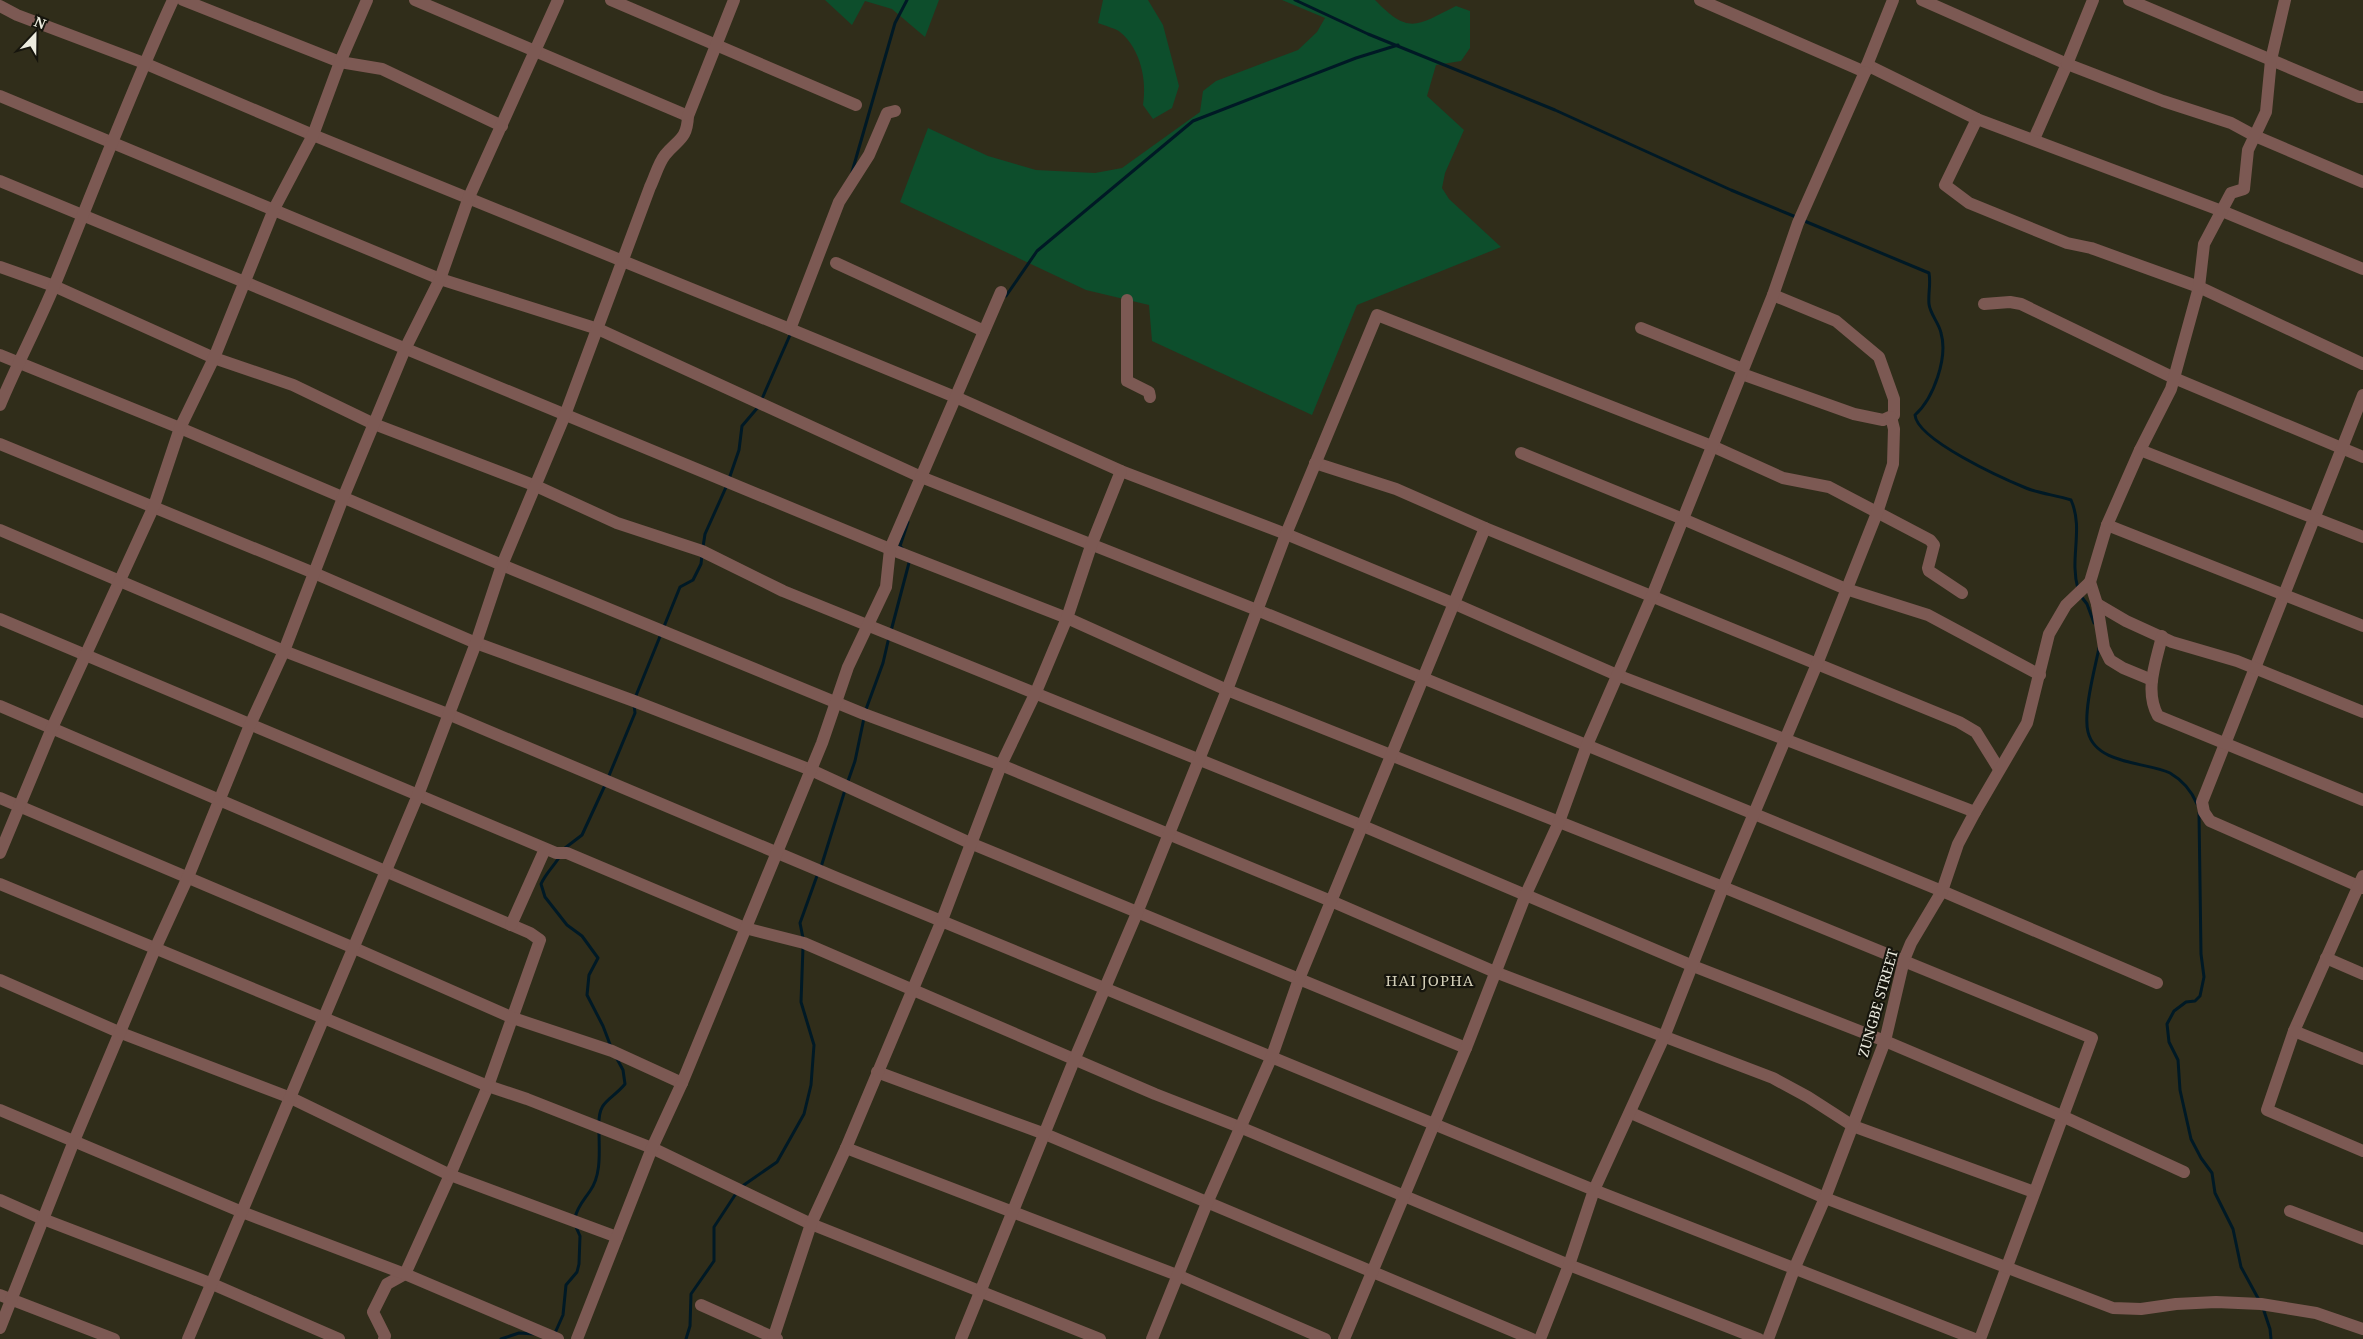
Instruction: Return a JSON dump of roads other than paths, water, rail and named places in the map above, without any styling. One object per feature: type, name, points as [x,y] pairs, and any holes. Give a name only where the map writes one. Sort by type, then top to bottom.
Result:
[{"type":"street","points":[[0,405],[54,286],[114,142],[144,63],[174,0]]},
{"type":"street","points":[[183,0],[340,62],[382,69],[502,126]]},
{"type":"street","points":[[0,853],[52,728],[154,506],[180,428],[214,358],[274,209],[313,135],[340,62],[367,0]]},
{"type":"street","points":[[415,0],[688,116]]},
{"type":"street","points":[[0,1328],[6,1297],[43,1219],[155,948],[188,877],[250,725],[284,651],[343,498],[405,349],[440,279],[470,197],[558,0]]},
{"type":"street","points":[[611,0],[856,105]]},
{"type":"street","points":[[188,1339],[210,1283],[291,1098],[322,1018],[354,948],[384,872],[418,795],[476,643],[502,565],[565,415],[650,187],[665,155],[682,140],[688,128],[688,116],[734,0]]},
{"type":"street","points":[[1700,0],[1713,2],[1977,119],[2222,211],[2363,269]]},
{"type":"street","points":[[1344,1339],[1466,1048],[1526,894],[1559,822],[1587,745],[1652,596],[1773,295],[1798,223],[1866,69],[1893,0]]},
{"type":"street","points":[[1922,0],[2067,64],[2163,101],[2231,123],[2255,136],[2363,182]]},
{"type":"street","points":[[2034,139],[2093,0]]},
{"type":"street","points":[[2129,0],[2359,98],[2363,97]]},
{"type":"street","points":[[2152,680],[2123,668],[2110,660],[2104,648],[2097,604],[2087,584],[2107,525],[2140,450],[2171,389],[2199,287],[2204,244],[2231,193],[2244,189],[2248,150],[2266,112],[2271,60],[2286,0]]},
{"type":"street","points":[[0,6],[17,15],[144,63],[313,135],[470,197],[957,398],[1122,471],[1286,534],[1455,604],[1617,675],[1975,812]]},
{"type":"street","points":[[0,96],[440,279],[598,329],[921,477],[1091,546],[1257,610],[1587,745],[1942,891],[2157,983]]},
{"type":"street","points":[[790,329],[839,202],[869,155],[888,113],[895,111]]},
{"type":"street","points":[[1977,119],[1945,185],[1969,203],[2067,243],[2091,248],[2199,287],[2363,364]]},
{"type":"street","points":[[0,181],[890,549],[1067,618],[1227,690],[1723,887],[2092,1038],[1980,1339]]},
{"type":"street","points":[[836,263],[984,331]]},
{"type":"street","points":[[0,267],[54,286],[214,358],[293,385],[374,424],[536,486],[617,523],[702,551],[783,591],[870,624],[896,637],[1198,758],[1526,894],[1693,966],[1885,1041],[2062,1116],[2184,1172]]},
{"type":"street","points":[[577,1339],[652,1148],[682,1083],[811,770],[848,667],[886,587],[890,549],[957,398],[1001,292]]},
{"type":"street","points":[[1641,328],[1742,371],[1854,414],[1883,420],[1891,417],[1895,412],[1894,398],[1878,357],[1836,321],[1773,295]]},
{"type":"street","points":[[1126,300],[1127,381],[1149,392],[1150,397]]},
{"type":"street","points":[[1984,304],[2010,302],[2021,304],[2174,378],[2363,457]]},
{"type":"street","points":[[961,1339],[978,1292],[1137,913],[1227,690],[1286,534],[1377,316],[1712,446],[1783,478],[1829,487],[1930,540],[1934,545],[1928,568],[1929,571],[1962,592]]},
{"type":"street","points":[[0,355],[180,428],[502,565],[837,702],[1001,765],[1331,901],[1495,972],[1773,1078],[1808,1097],[1853,1126],[2034,1192]]},
{"type":"street","points":[[2363,395],[2286,594],[2202,802],[2204,812],[2210,821],[2361,883],[2294,1031],[2267,1110],[2363,1151]]},
{"type":"street","points":[[1540,1339],[1569,1266],[1594,1190],[1664,1038],[1723,887],[1817,664],[1877,513],[1893,464],[1894,438],[1891,417]]},
{"type":"street","points":[[0,444],[154,506],[476,643],[634,701],[811,770],[970,843],[1466,1048]]},
{"type":"street","points":[[2140,450],[2363,537]]},
{"type":"street","points":[[1521,453],[1683,518],[1846,589],[1928,615],[2040,674]]},
{"type":"street","points":[[1315,462],[1396,489],[1486,528],[1968,726],[1982,740],[1999,769]]},
{"type":"street","points":[[701,1305],[775,1339],[812,1224],[942,920],[1001,765],[1036,692],[1067,618],[1091,546],[1122,471]]},
{"type":"street","points":[[2107,525],[2286,594],[2363,626]]},
{"type":"street","points":[[1152,1339],[1207,1203],[1242,1128],[1272,1056],[1299,979],[1486,528]]},
{"type":"street","points":[[0,530],[284,651],[448,714],[606,782],[1594,1190],[1976,1339]]},
{"type":"street","name":"ZUNGBE STREET","points":[[1768,1339],[1795,1267],[1825,1198],[1885,1041],[1904,960],[1911,943],[1942,891],[1958,844],[2026,723],[2049,634],[2066,604],[2087,584]]},
{"type":"street","points":[[2097,604],[2126,620],[2162,636],[2256,669],[2363,712]]},
{"type":"street","points":[[0,619],[556,852],[745,928],[804,943],[1155,1094],[1242,1128],[1569,1266],[1760,1339]]},
{"type":"street","points":[[2162,636],[2152,680],[2152,701],[2158,716],[2363,800]]},
{"type":"street","points":[[0,706],[511,925],[536,936],[540,940],[488,1086],[450,1174],[405,1274],[387,1284],[373,1312],[385,1336],[384,1339]]},
{"type":"street","points":[[0,798],[354,948],[513,1018],[612,1051],[682,1083]]},
{"type":"street","points":[[511,925],[556,852]]},
{"type":"street","points":[[0,884],[488,1086],[527,1099],[652,1148],[812,1224],[978,1292],[1100,1339]]},
{"type":"street","points":[[2326,958],[2363,974]]},
{"type":"street","points":[[0,980],[121,1033],[291,1098],[450,1174],[617,1237]]},
{"type":"street","points":[[2294,1031],[2363,1059]]},
{"type":"street","points":[[877,1072],[1045,1134],[1532,1339]]},
{"type":"street","points":[[0,1110],[242,1212],[405,1274],[558,1339]]},
{"type":"street","points":[[1631,1113],[1825,1198],[2113,1308],[2140,1309],[2176,1304],[2216,1302],[2261,1304],[2316,1313],[2363,1330]]},
{"type":"street","points":[[846,1148],[1011,1213],[1177,1275],[1325,1339]]},
{"type":"street","points":[[0,1200],[43,1219],[210,1283],[340,1339]]},
{"type":"street","points":[[2290,1210],[2363,1239]]},
{"type":"street","points":[[6,1297],[114,1339]]},
{"type":"waterway","points":[[852,172],[895,23],[907,0]]},
{"type":"waterway","points":[[1295,0],[1368,34],[1555,110],[1731,190],[1796,217]]},
{"type":"waterway","points":[[1006,296],[1037,251],[1193,121],[1356,58],[1398,45]]},
{"type":"waterway","points":[[1802,220],[1929,273],[1929,304],[1941,333],[1943,354],[1938,377],[1933,388],[1922,408],[1915,415],[1919,425],[1945,447],[1982,468],[2031,490],[2071,500],[2075,511],[2077,533],[2075,566],[2078,589]]},
{"type":"waterway","points":[[761,401],[790,335]]},
{"type":"waterway","points":[[729,479],[739,450],[742,426],[759,406]]},
{"type":"waterway","points":[[703,547],[705,534],[727,485]]},
{"type":"waterway","points":[[902,548],[900,546],[908,522]]},
{"type":"waterway","points":[[663,629],[680,587],[693,580],[701,564],[702,555]]},
{"type":"waterway","points":[[891,631],[910,559]]},
{"type":"waterway","points":[[2080,595],[2087,604],[2094,623]]},
{"type":"waterway","points":[[635,698],[661,634]]},
{"type":"waterway","points":[[865,712],[883,663],[889,637]]},
{"type":"waterway","points":[[2099,648],[2087,713],[2088,732],[2093,743],[2111,757],[2170,773],[2186,787],[2197,804]]},
{"type":"waterway","points":[[608,778],[635,713],[634,704]]},
{"type":"waterway","points":[[847,784],[855,761],[864,718]]},
{"type":"waterway","points":[[565,848],[582,835],[606,783]]},
{"type":"waterway","points":[[821,867],[845,790]]},
{"type":"waterway","points":[[2199,813],[2201,954],[2204,977],[2200,996],[2195,1001],[2186,1002],[2174,1011],[2167,1024],[2169,1042],[2178,1060],[2180,1090],[2191,1139],[2212,1173],[2215,1193],[2233,1229],[2241,1267],[2259,1300]]},
{"type":"waterway","points":[[560,856],[541,884],[545,897],[567,925],[582,936],[598,958],[589,975],[587,995],[603,1026],[611,1047]]},
{"type":"waterway","points":[[803,938],[800,923],[818,873]]},
{"type":"waterway","points":[[741,1187],[777,1162],[804,1114],[811,1085],[814,1045],[801,1002],[803,947]]},
{"type":"waterway","points":[[599,1125],[599,1117],[603,1106],[625,1084],[623,1070],[616,1057]]},
{"type":"waterway","points":[[575,1218],[579,1207],[594,1184],[598,1170],[599,1131]]},
{"type":"waterway","points":[[686,1339],[690,1326],[691,1294],[714,1261],[714,1227],[737,1192]]},
{"type":"waterway","points":[[555,1333],[563,1315],[566,1285],[577,1272],[579,1264],[580,1236],[576,1227]]},
{"type":"waterway","points":[[2263,1308],[2270,1329],[2271,1339]]},
{"type":"waterway","points":[[501,1339],[519,1333],[534,1334]]},
{"type":"district","name":"HAI JOPHA","points":[[1430,981]]}]
